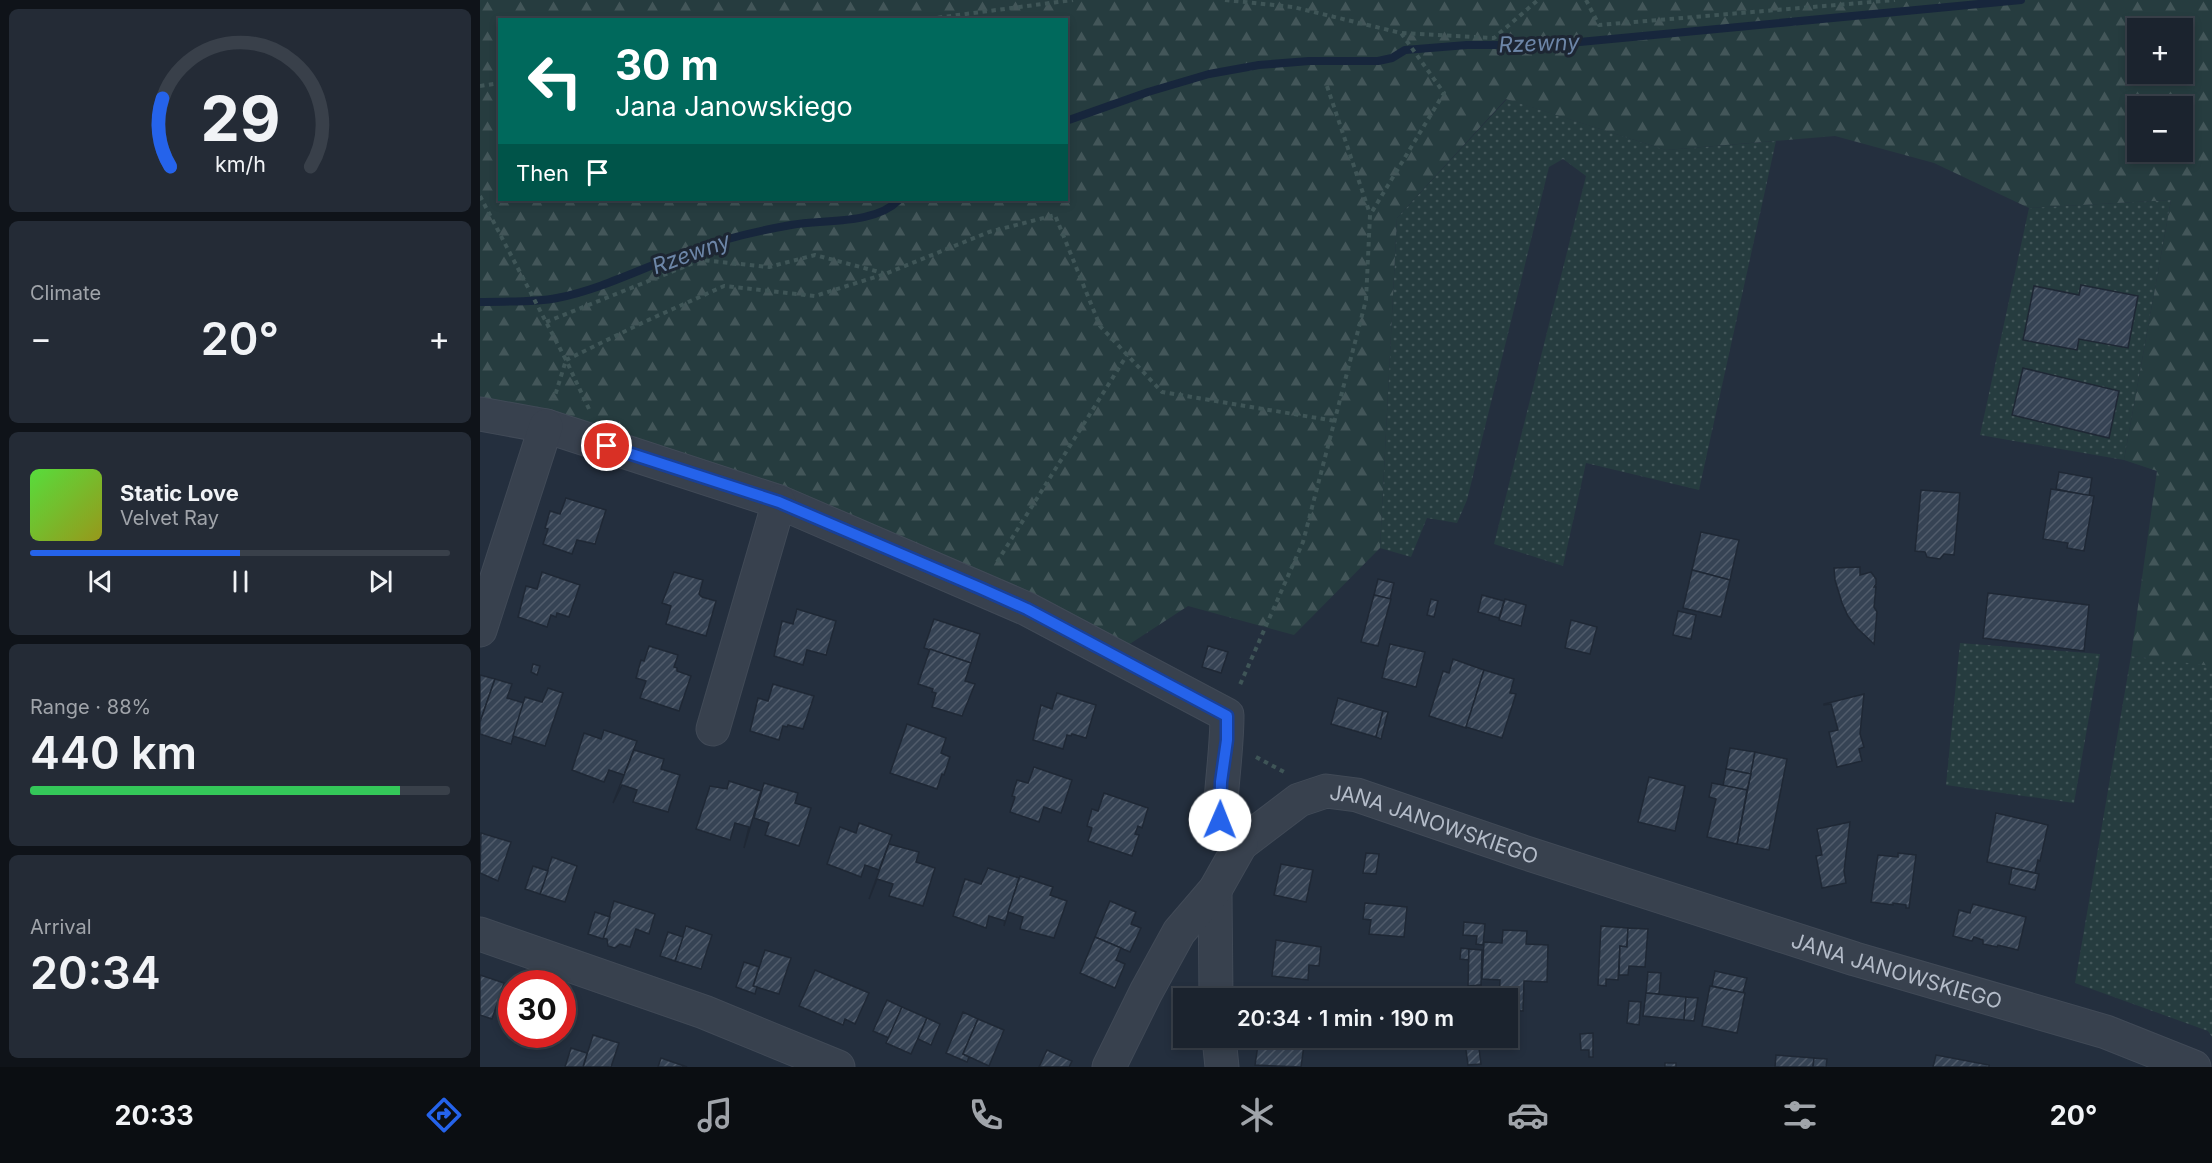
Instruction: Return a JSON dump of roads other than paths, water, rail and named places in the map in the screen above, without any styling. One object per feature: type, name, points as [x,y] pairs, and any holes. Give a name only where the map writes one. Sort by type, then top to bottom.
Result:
[{"type":"street","points":[[480,414],[546,426],[779,502],[1027,609],[1227,728],[1221,782],[1220,820],[1241,844],[1215,890],[1179,933],[1109,1067]]},
{"type":"street","points":[[480,630],[546,426]]},
{"type":"street","points":[[713,729],[779,502]]},
{"type":"street","name":"JANA JANOWSKIEGO","points":[[1241,844],[1299,800],[1326,791],[1357,795],[1545,859],[1855,959],[2060,1017],[2106,1032],[2194,1067]]},
{"type":"street","points":[[1215,890],[1216,988]]},
{"type":"street","points":[[480,934],[704,1012],[838,1067]]},
{"type":"street","points":[[1220,1048],[1222,1067]]},
{"type":"waterway","name":"Rzewny","points":[[1068,120],[1148,92],[1209,74],[1259,65],[1309,61],[1378,61],[1392,58],[1405,50],[1467,45],[1548,45],[2021,0]]},
{"type":"waterway","name":"Rzewny","points":[[480,302],[538,301],[574,294],[715,243],[791,225],[863,217],[876,214],[898,201]]}]
